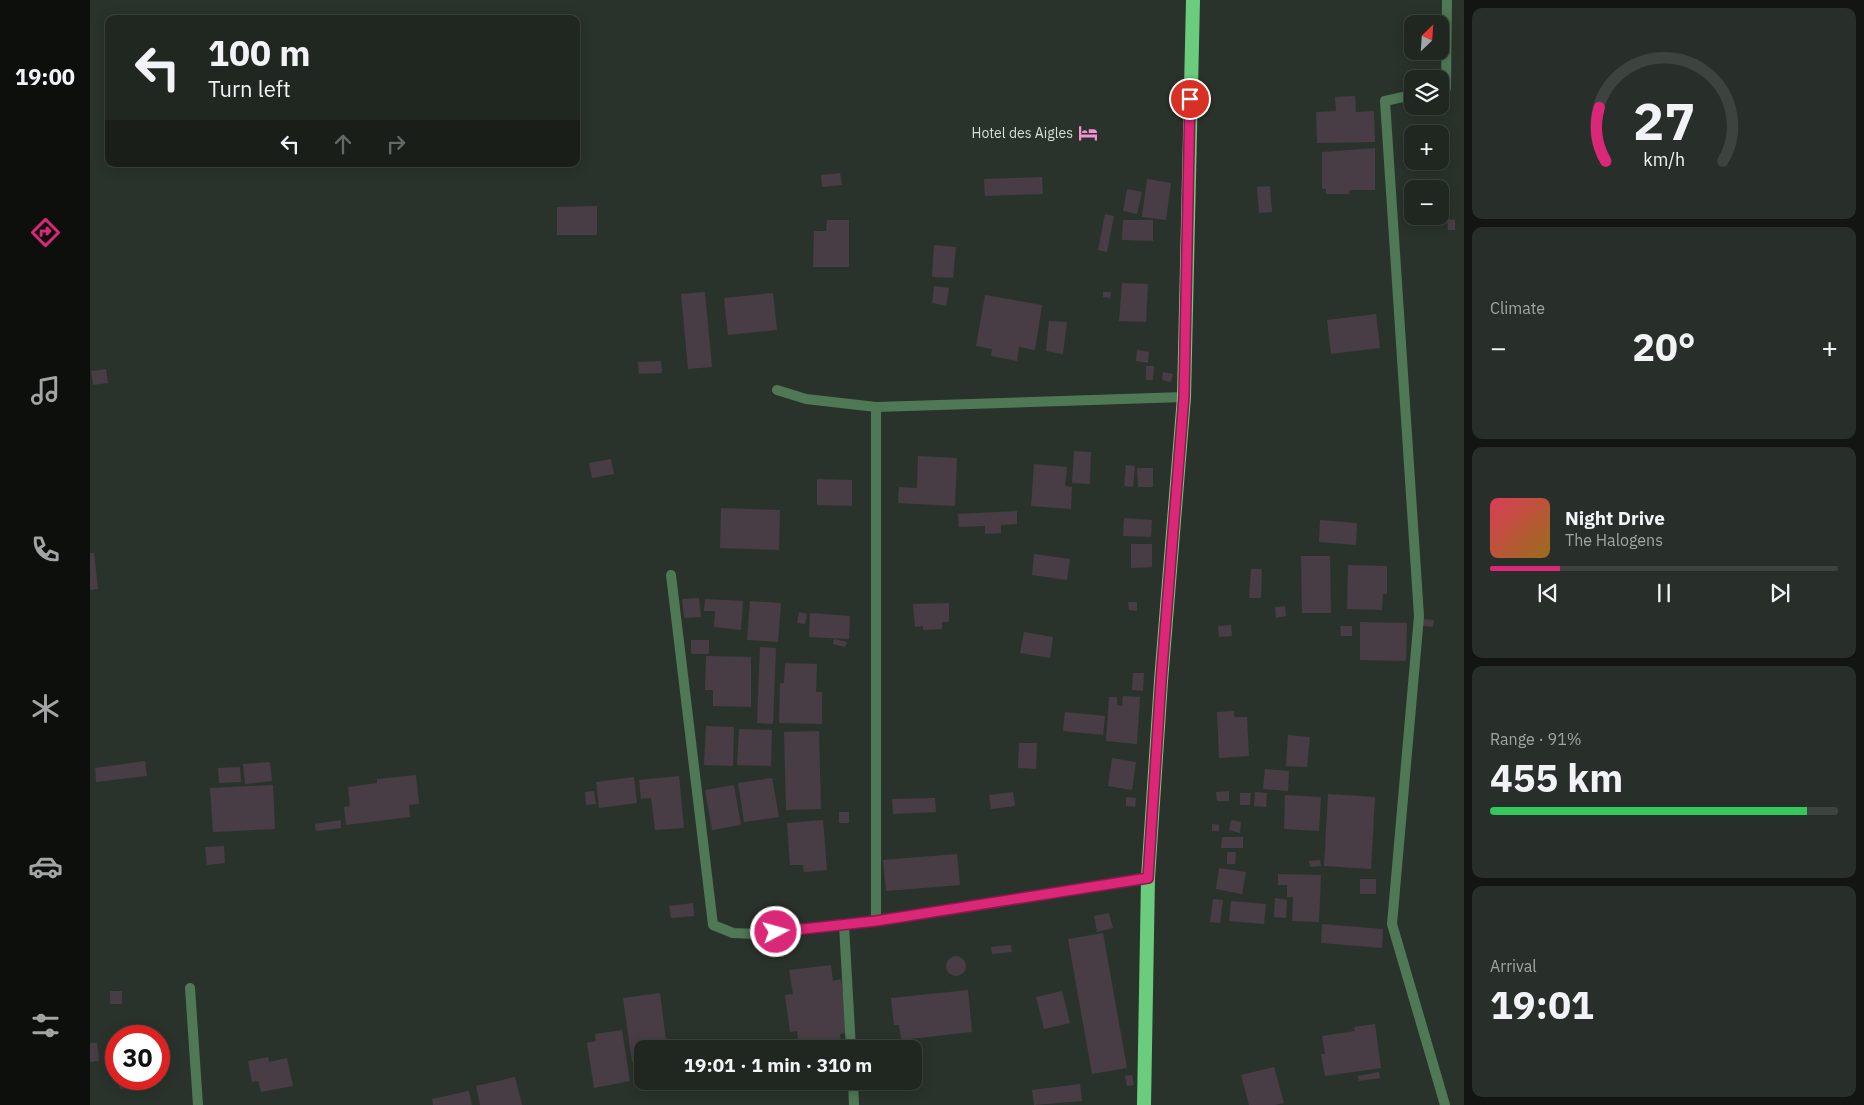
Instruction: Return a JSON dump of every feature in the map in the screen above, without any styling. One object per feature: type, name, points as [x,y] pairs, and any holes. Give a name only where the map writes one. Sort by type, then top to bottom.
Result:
[{"type":"highway","points":[[1144,1105],[1148,878],[1161,681],[1184,397],[1192,0]]},
{"type":"street","points":[[1446,70],[1447,0]]},
{"type":"street","points":[[1404,97],[1385,101],[1419,616],[1392,924],[1445,1105]]},
{"type":"street","points":[[777,390],[806,399],[876,407],[1184,397]]},
{"type":"street","points":[[876,407],[876,921]]},
{"type":"street","points":[[672,575],[713,925],[733,933],[758,934],[844,925],[1148,878]]},
{"type":"street","points":[[844,925],[850,1040]]},
{"type":"street","points":[[190,988],[198,1105]]},
{"type":"street","points":[[853,1090],[854,1105]]},
{"type":"building","points":[[1355,96],[1356,112],[1374,111],[1375,142],[1317,143],[1316,112],[1336,111],[1335,97]]},
{"type":"building","points":[[1375,148],[1375,190],[1350,190],[1349,194],[1326,194],[1326,189],[1322,189],[1322,152]]},
{"type":"building","points":[[840,173],[842,185],[822,187],[821,175]]},
{"type":"building","points":[[1042,177],[1043,194],[985,196],[984,179]]},
{"type":"building","points":[[1147,179],[1171,183],[1166,220],[1142,217]]},
{"type":"building","points":[[1270,186],[1272,212],[1259,213],[1257,187]]},
{"type":"building","points":[[1127,189],[1142,192],[1137,214],[1123,211]]},
{"type":"building","points":[[597,206],[597,235],[557,235],[557,207]]},
{"type":"building","points":[[1105,214],[1114,216],[1107,252],[1098,250]]},
{"type":"building","points":[[1449,219],[1455,220],[1455,230],[1448,230]]},
{"type":"building","points":[[827,220],[849,220],[849,267],[813,267],[814,231],[826,231]]},
{"type":"building","points":[[1123,220],[1153,220],[1153,241],[1122,240]]},
{"type":"building","points":[[934,245],[956,247],[953,278],[932,277]]},
{"type":"building","points":[[1122,283],[1148,284],[1146,322],[1119,321]]},
{"type":"building","points":[[934,286],[949,288],[946,306],[932,303]]},
{"type":"building","points":[[705,292],[712,367],[688,369],[681,294]]},
{"type":"building","points":[[1103,292],[1111,292],[1110,298],[1103,297]]},
{"type":"building","points":[[773,293],[777,330],[728,335],[724,298]]},
{"type":"building","points":[[985,295],[1042,305],[1035,350],[1019,347],[1017,361],[991,356],[992,349],[976,346]]},
{"type":"building","points":[[1376,314],[1380,348],[1331,354],[1327,320]]},
{"type":"building","points":[[1049,321],[1067,322],[1063,354],[1046,351]]},
{"type":"building","points":[[1137,350],[1149,352],[1148,363],[1136,361]]},
{"type":"building","points":[[661,361],[662,373],[639,374],[638,362]]},
{"type":"building","points":[[1146,366],[1154,366],[1153,380],[1146,380]]},
{"type":"building","points":[[106,369],[108,383],[93,385],[91,371]]},
{"type":"building","points":[[1163,372],[1173,374],[1171,382],[1162,380]]},
{"type":"building","points":[[1074,451],[1091,452],[1090,484],[1072,483]]},
{"type":"building","points":[[918,456],[957,458],[955,506],[898,503],[899,487],[917,488]]},
{"type":"building","points":[[611,459],[614,474],[592,478],[589,463]]},
{"type":"building","points":[[1034,464],[1067,467],[1065,486],[1072,487],[1071,509],[1031,506]]},
{"type":"building","points":[[1126,465],[1135,466],[1133,487],[1124,486]]},
{"type":"building","points":[[1137,468],[1153,468],[1153,487],[1138,487]]},
{"type":"building","points":[[817,479],[852,480],[852,506],[817,505]]},
{"type":"building","points":[[721,508],[780,510],[779,550],[720,548]]},
{"type":"building","points":[[1017,511],[1017,524],[1001,525],[1001,533],[985,534],[985,526],[959,527],[958,514]]},
{"type":"building","points":[[1124,518],[1152,520],[1151,537],[1123,536]]},
{"type":"building","points":[[1320,520],[1357,523],[1356,545],[1319,542]]},
{"type":"building","points":[[1131,544],[1152,544],[1152,567],[1131,568]]},
{"type":"building","points":[[90,553],[94,553],[98,589],[90,590]]},
{"type":"building","points":[[1034,554],[1070,559],[1067,580],[1032,575]]},
{"type":"building","points":[[1301,556],[1330,556],[1331,613],[1302,613]]},
{"type":"building","points":[[1348,565],[1387,566],[1387,594],[1383,594],[1382,610],[1347,609]]},
{"type":"building","points":[[1251,569],[1262,569],[1261,598],[1249,598]]},
{"type":"building","points":[[699,598],[701,617],[684,618],[682,599]]},
{"type":"building","points":[[705,599],[743,601],[741,630],[714,627],[715,611],[704,611]]},
{"type":"building","points":[[750,601],[781,603],[778,642],[747,640]]},
{"type":"building","points":[[1128,602],[1137,602],[1137,611],[1129,610]]},
{"type":"building","points":[[949,603],[949,622],[942,622],[942,629],[923,630],[923,626],[915,627],[913,604]]},
{"type":"building","points":[[1285,606],[1286,616],[1276,618],[1275,607]]},
{"type":"building","points":[[799,612],[807,614],[805,624],[797,623]]},
{"type":"building","points":[[810,613],[850,616],[849,639],[809,637]]},
{"type":"building","points":[[1423,619],[1434,620],[1433,627],[1422,626]]},
{"type":"building","points":[[1360,622],[1407,623],[1406,661],[1360,660]]},
{"type":"building","points":[[1231,625],[1232,636],[1219,637],[1218,626]]},
{"type":"building","points":[[1340,626],[1352,626],[1352,636],[1341,636]]},
{"type":"building","points":[[1024,632],[1053,637],[1050,658],[1020,653]]},
{"type":"building","points":[[834,639],[847,642],[845,647],[833,644]]},
{"type":"building","points":[[691,640],[709,640],[709,654],[691,654]]},
{"type":"building","points":[[760,647],[776,648],[773,724],[757,723]]},
{"type":"building","points":[[706,656],[751,657],[751,707],[713,706],[713,690],[705,690]]},
{"type":"building","points":[[785,663],[817,664],[816,692],[822,692],[822,724],[779,723],[780,683],[784,683]]},
{"type":"building","points":[[1133,673],[1144,673],[1143,691],[1132,690]]},
{"type":"building","points":[[1123,696],[1140,697],[1137,744],[1106,741],[1109,697],[1117,697],[1117,705],[1122,706]]},
{"type":"building","points":[[1234,711],[1234,717],[1247,717],[1249,756],[1219,758],[1217,712]]},
{"type":"building","points":[[1065,712],[1105,716],[1103,735],[1063,731]]},
{"type":"building","points":[[706,726],[734,727],[733,766],[704,765]]},
{"type":"building","points":[[739,729],[772,730],[771,766],[737,765]]},
{"type":"building","points":[[819,731],[821,809],[786,810],[784,732]]},
{"type":"building","points":[[1288,735],[1310,737],[1307,767],[1286,766]]},
{"type":"building","points":[[1019,743],[1037,743],[1036,769],[1018,768]]},
{"type":"building","points":[[1112,758],[1136,762],[1132,790],[1108,786]]},
{"type":"building","points":[[145,761],[147,776],[96,782],[95,768]]},
{"type":"building","points":[[270,762],[272,781],[245,784],[243,764]]},
{"type":"building","points":[[240,767],[241,782],[219,783],[218,768]]},
{"type":"building","points":[[1265,769],[1289,771],[1288,791],[1263,789]]},
{"type":"building","points":[[416,775],[419,804],[409,805],[410,817],[346,825],[344,807],[350,806],[348,787],[377,783],[377,779]]},
{"type":"building","points":[[679,776],[684,828],[655,830],[651,798],[641,799],[639,780]]},
{"type":"building","points":[[634,777],[637,803],[599,808],[596,782]]},
{"type":"building","points":[[772,778],[779,817],[744,822],[738,783]]},
{"type":"building","points":[[273,785],[275,829],[213,832],[210,788]]},
{"type":"building","points":[[734,785],[741,825],[712,830],[705,790]]},
{"type":"building","points":[[594,791],[596,804],[586,805],[585,792]]},
{"type":"building","points":[[1229,791],[1229,801],[1217,801],[1216,792]]},
{"type":"building","points":[[1013,792],[1015,806],[991,809],[989,795]]},
{"type":"building","points":[[1255,792],[1267,793],[1266,807],[1254,806]]},
{"type":"building","points":[[1240,793],[1251,793],[1250,805],[1240,805]]},
{"type":"building","points":[[1328,794],[1375,797],[1371,869],[1324,866]]},
{"type":"building","points":[[1285,795],[1321,797],[1319,831],[1284,829]]},
{"type":"building","points":[[1126,797],[1136,798],[1135,807],[1126,806]]},
{"type":"building","points":[[935,798],[936,812],[893,814],[892,799]]},
{"type":"building","points":[[839,812],[849,812],[849,823],[839,823]]},
{"type":"building","points":[[341,820],[341,828],[316,831],[315,824]]},
{"type":"building","points":[[823,820],[827,870],[804,872],[803,865],[790,865],[787,823]]},
{"type":"building","points":[[1231,820],[1241,822],[1240,833],[1229,830]]},
{"type":"building","points":[[1212,824],[1219,825],[1219,831],[1212,831]]},
{"type":"building","points":[[1222,837],[1243,837],[1243,848],[1221,848]]},
{"type":"building","points":[[224,846],[225,863],[207,865],[205,847]]},
{"type":"building","points":[[1227,852],[1236,852],[1235,864],[1227,864]]},
{"type":"building","points":[[957,854],[960,885],[886,891],[883,860]]},
{"type":"building","points":[[1320,860],[1321,866],[1310,867],[1309,861]]},
{"type":"building","points":[[1219,868],[1246,872],[1242,894],[1216,889]]},
{"type":"building","points":[[1278,874],[1321,875],[1319,922],[1292,921],[1293,897],[1287,897],[1287,885],[1278,885]]},
{"type":"building","points":[[1360,879],[1376,879],[1376,894],[1360,894]]},
{"type":"building","points":[[1275,898],[1287,900],[1286,918],[1274,917]]},
{"type":"building","points":[[1213,899],[1223,900],[1220,923],[1210,922]]},
{"type":"building","points":[[1231,901],[1266,904],[1264,924],[1229,921]]},
{"type":"building","points":[[693,903],[694,916],[671,918],[669,906]]},
{"type":"building","points":[[1109,913],[1113,928],[1097,932],[1094,916]]},
{"type":"building","points":[[1322,924],[1383,929],[1382,948],[1321,943]]},
{"type":"building","points":[[1103,933],[1127,1068],[1092,1074],[1068,939]]},
{"type":"building","points":[[1011,945],[1012,952],[992,954],[991,947]]},
{"type":"building","points":[[956,956],[963,959],[966,966],[963,973],[956,976],[949,973],[946,966],[949,959]]},
{"type":"building","points":[[831,965],[833,981],[841,979],[848,1033],[840,1034],[841,1040],[798,1040],[797,1031],[790,1032],[785,995],[793,994],[789,970]]},
{"type":"building","points":[[968,990],[972,1032],[901,1040],[899,1025],[894,1025],[891,998]]},
{"type":"building","points":[[110,991],[122,991],[122,1004],[110,1004]]},
{"type":"building","points":[[1062,991],[1070,1023],[1044,1029],[1036,997]]},
{"type":"building","points":[[660,993],[666,1040],[634,1040],[634,1062],[632,1062],[623,998]]},
{"type":"building","points":[[1375,1024],[1381,1068],[1325,1076],[1321,1054],[1325,1054],[1322,1036],[1355,1031],[1354,1027]]},
{"type":"building","points":[[622,1030],[630,1081],[594,1088],[587,1043],[596,1041],[595,1034]]},
{"type":"building","points":[[90,1043],[97,1043],[99,1061],[90,1062]]},
{"type":"building","points":[[268,1057],[269,1062],[287,1058],[293,1086],[261,1092],[258,1081],[252,1082],[248,1061]]},
{"type":"building","points":[[1274,1067],[1284,1103],[1249,1105],[1241,1075]]},
{"type":"building","points":[[1379,1072],[1380,1078],[1359,1081],[1358,1076]]},
{"type":"building","points":[[1132,1075],[1134,1085],[1127,1086],[1125,1076]]},
{"type":"building","points":[[515,1077],[522,1105],[480,1105],[476,1086]]},
{"type":"building","points":[[1080,1084],[1082,1101],[1034,1105],[1032,1090]]},
{"type":"building","points":[[469,1091],[472,1105],[433,1105],[432,1099]]},
{"type":"place","name":"Hotel des Aigles","points":[[1088,133]]},
{"type":"route","points":[[776,932],[876,921],[1148,878],[1161,681],[1184,397],[1190,99]]}]
